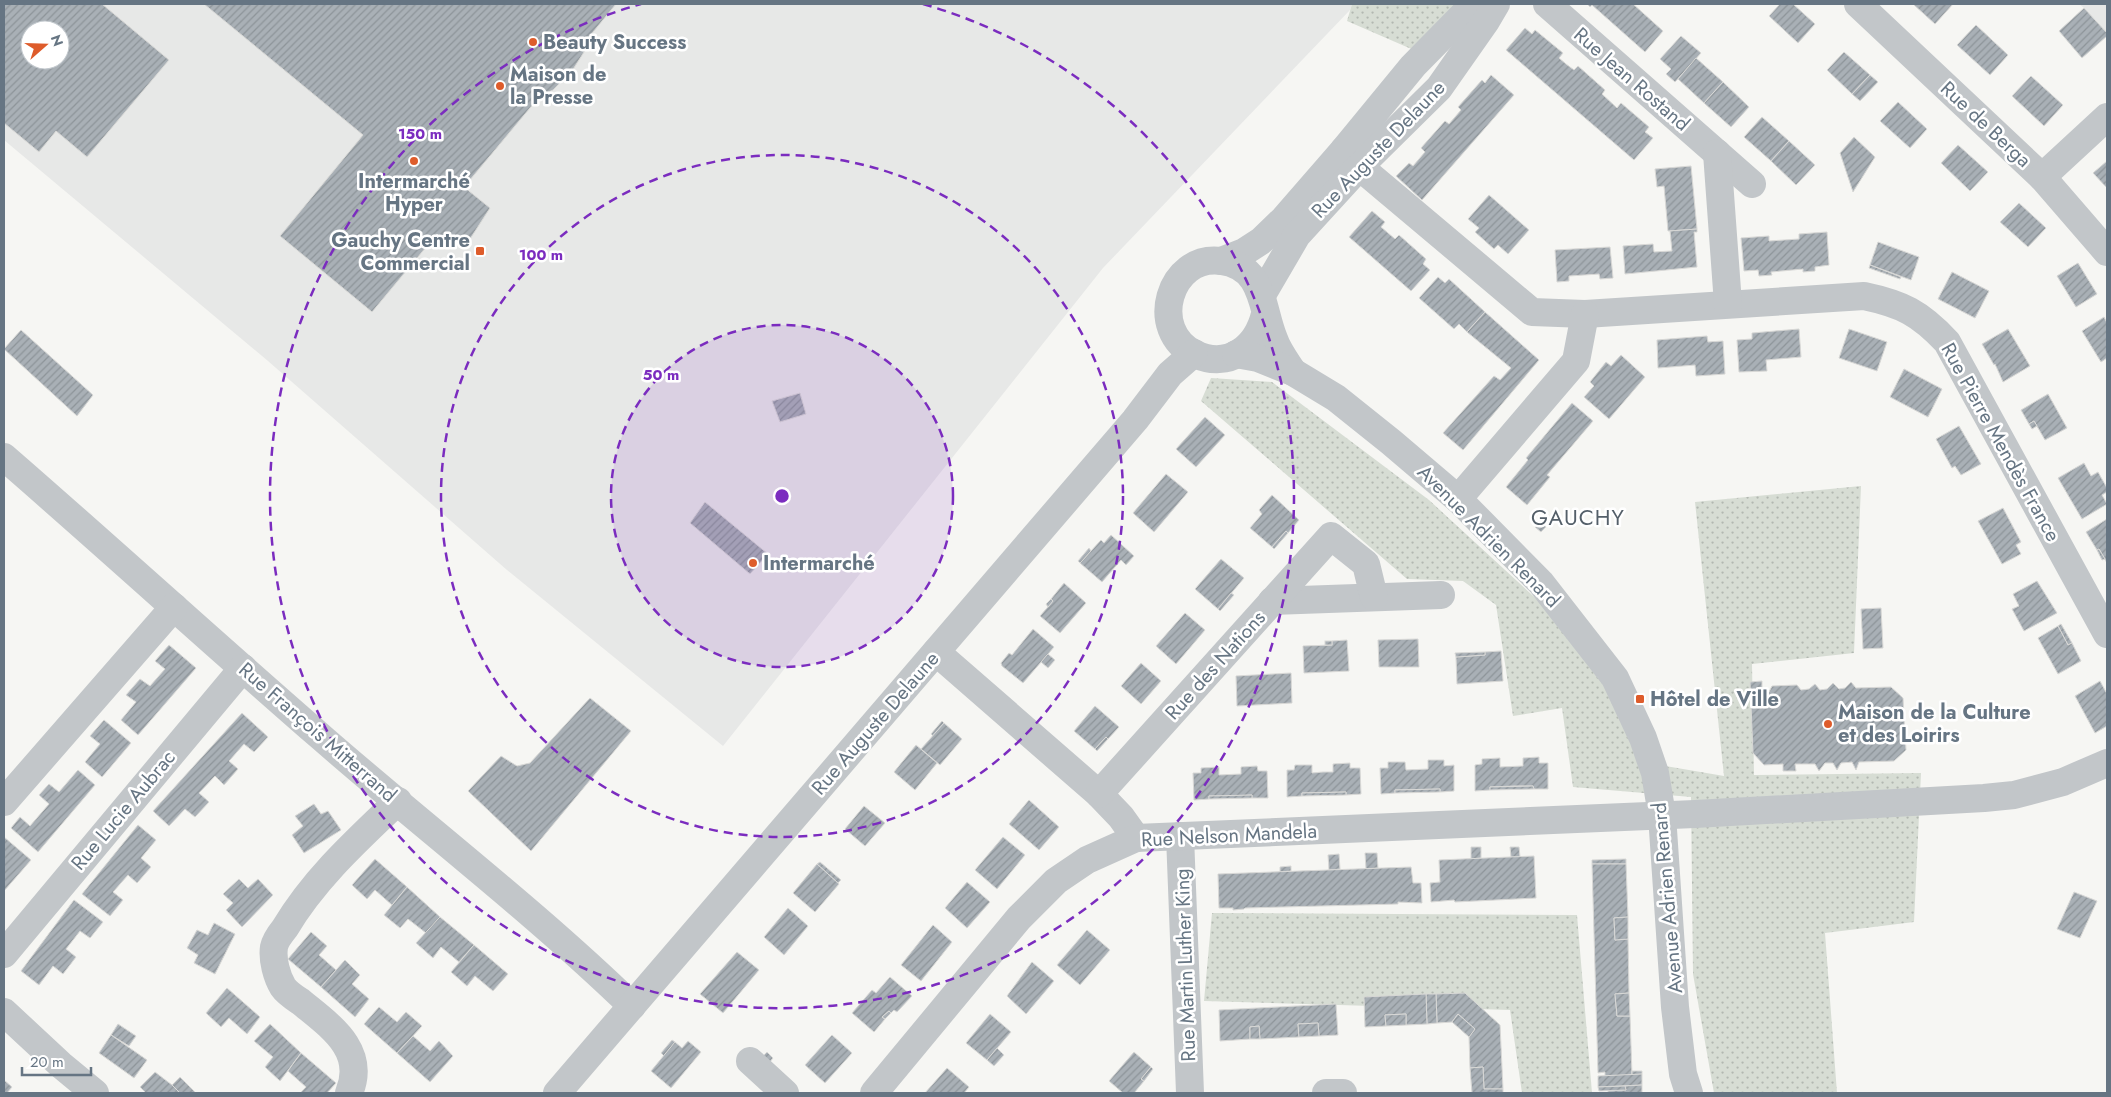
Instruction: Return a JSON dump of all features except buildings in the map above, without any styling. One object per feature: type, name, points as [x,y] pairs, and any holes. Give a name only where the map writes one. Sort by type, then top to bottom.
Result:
[{"type":"street","name":"Rue Auguste Delaune","points":[[1264,304],[1297,235],[1352,158],[1413,66],[1474,4]]},
{"type":"street","name":"Rue Auguste Delaune","points":[[1221,261],[1244,252],[1261,241],[1352,158],[1439,88],[1496,4]]},
{"type":"street","name":"Rue Jean Rostand","points":[[1547,4],[1752,184]]},
{"type":"street","name":"Rue de Berga","points":[[1858,4],[2042,177],[2107,252]]},
{"type":"street","points":[[1413,66],[1439,88]]},
{"type":"street","points":[[2042,177],[2107,117]]},
{"type":"street","points":[[1718,154],[1728,304]]},
{"type":"street","name":"Rue Pierre Mendès France","points":[[1352,158],[1368,174],[1532,312],[1585,314],[1864,296],[1892,302],[1914,313],[1930,324],[1947,342],[2107,634]]},
{"type":"street","points":[[1221,261],[1234,264],[1247,272],[1256,282],[1264,304],[1262,327],[1256,338],[1247,348],[1223,358],[1208,358],[1194,354],[1182,345],[1173,334],[1168,321],[1167,306],[1170,292],[1178,279],[1189,269],[1202,262],[1221,261]]},
{"type":"street","name":"Avenue Adrien Renard","points":[[1264,304],[1277,347],[1293,372]]},
{"type":"street","points":[[1458,500],[1576,361],[1585,314]]},
{"type":"street","name":"Rue Auguste Delaune","points":[[557,1093],[1135,420],[1170,374],[1194,354]]},
{"type":"street","name":"Avenue Adrien Renard","points":[[1236,354],[1258,358],[1293,372],[1336,398],[1391,442],[1458,500],[1541,583],[1615,678],[1643,738],[1655,773],[1662,815],[1683,1074],[1689,1093]]},
{"type":"street","name":"Rue François Mitterrand","points":[[4,457],[322,738],[593,969],[632,1006]]},
{"type":"street","name":"Rue des Nations","points":[[1099,794],[1331,536],[1366,564],[1374,597]]},
{"type":"street","points":[[1272,601],[1440,595]]},
{"type":"street","points":[[4,802],[174,607]]},
{"type":"street","points":[[936,652],[1099,794],[1121,817],[1136,838]]},
{"type":"street","name":"Rue Lucie Aubrac","points":[[4,954],[243,668]]},
{"type":"street","name":"Rue Nelson Mandela","points":[[874,1093],[1018,918],[1056,881],[1087,860],[1136,838],[1662,815],[2014,795],[2063,782],[2107,763]]},
{"type":"street","points":[[349,1093],[354,1081],[353,1063],[349,1050],[336,1031],[284,988],[275,968],[274,946],[299,904],[312,887],[398,801]]},
{"type":"street","name":"Rue Martin Luther King","points":[[1180,836],[1190,1093]]},
{"type":"street","points":[[4,1012],[61,1065],[96,1093]]},
{"type":"street","points":[[750,1061],[786,1093]]},
{"type":"street","points":[[1326,1093],[1343,1093]]},
{"type":"shaded area","points":[[4,4],[1352,4],[1350,10],[1103,268],[723,746],[507,570],[268,361],[4,140]]},
{"type":"shaded area","points":[[1352,4],[1466,4],[1416,51],[1347,21]]},
{"type":"shaded area","points":[[2079,4],[2107,4],[2107,33],[2084,8]]},
{"type":"shaded area","points":[[1211,378],[1272,382],[1429,500],[1543,605],[1600,674],[1642,762],[1724,776],[1695,502],[1861,486],[1854,653],[1752,664],[1754,775],[1921,773],[1914,922],[1825,933],[1837,1093],[1714,1093],[1693,974],[1691,797],[1573,787],[1562,708],[1513,716],[1496,605],[1463,581],[1407,579],[1201,401]]},
{"type":"shaded area","points":[[1212,913],[1577,915],[1592,1093],[1522,1093],[1510,1010],[1204,1001]]},
{"type":"place","name":"Beauty Success","points":[[533,42]]},
{"type":"place","name":"Maison de la Presse","points":[[500,86]]},
{"type":"place","name":"Intermarché Hyper","points":[[414,161]]},
{"type":"place","name":"Gauchy Centre Commercial","points":[[480,251]]},
{"type":"place","name":"Intermarché","points":[[753,563]]},
{"type":"place","name":"Hôtel de Ville","points":[[1640,699]]},
{"type":"place","name":"Maison de la Culture et des Loirirs","points":[[1828,724]]},
{"type":"district","name":"GAUCHY","points":[[1578,517]]}]
